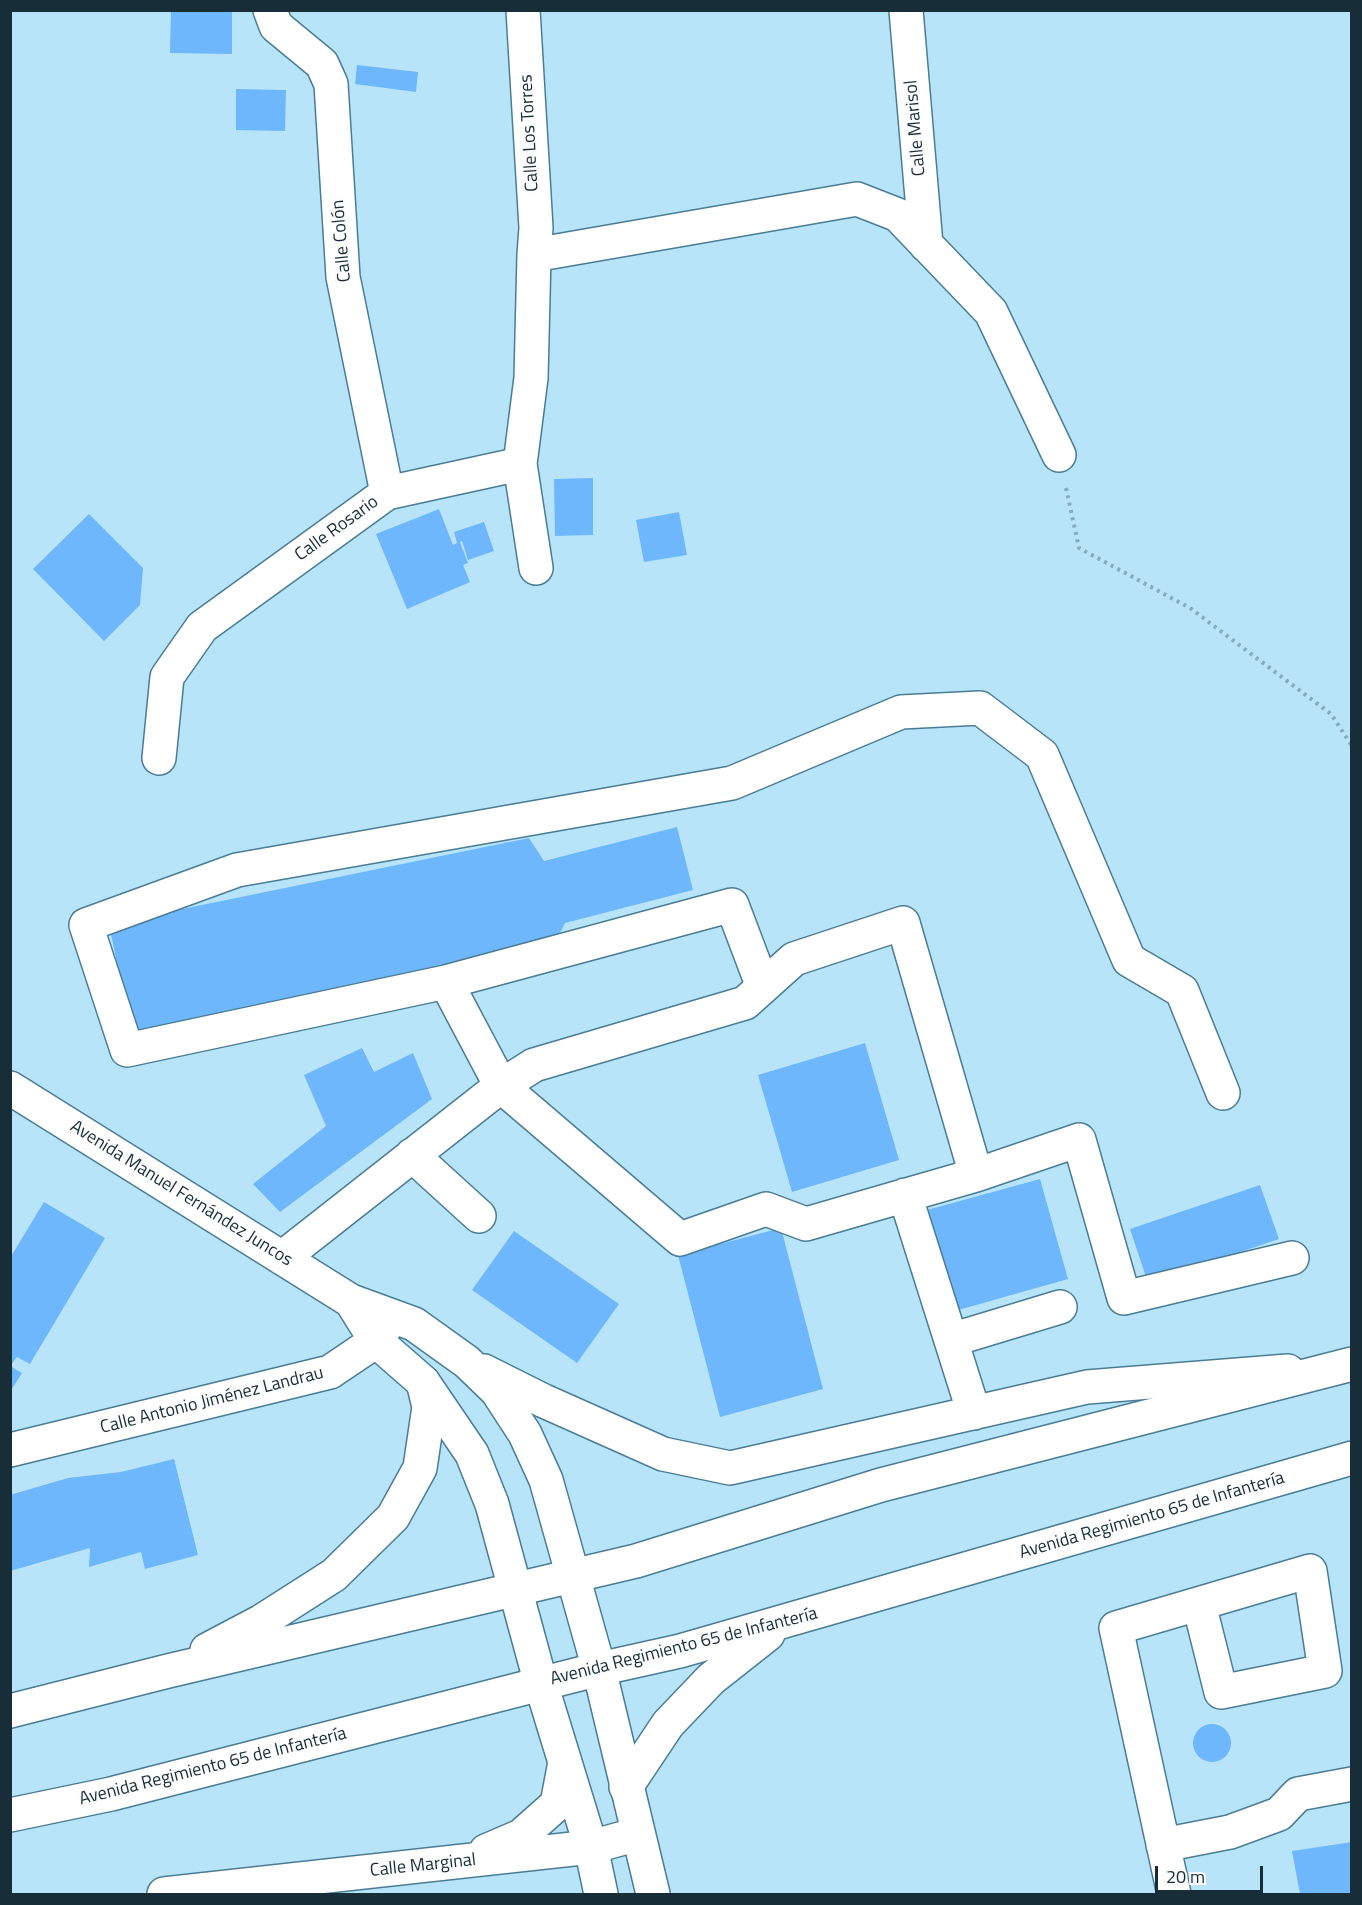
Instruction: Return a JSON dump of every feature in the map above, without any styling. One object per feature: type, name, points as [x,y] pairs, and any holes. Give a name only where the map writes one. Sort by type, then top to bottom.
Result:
[{"type":"street","name":"Calle Colón","points":[[270,10],[276,26],[321,64],[331,84],[343,277],[387,493]]},
{"type":"street","name":"Calle Los Torres","points":[[520,464],[528,399],[536,228],[523,10]]},
{"type":"street","name":"Calle Marisol","points":[[906,10],[926,245]]},
{"type":"street","points":[[534,255],[857,198],[898,215],[991,312],[1059,455]]},
{"type":"street","name":"Calle Rosario","points":[[159,758],[167,677],[201,627],[387,493],[520,464]]},
{"type":"street","points":[[520,464],[536,568]]},
{"type":"street","points":[[763,987],[732,905],[446,982],[127,1050],[86,925],[237,870],[732,783],[901,712],[980,708],[1042,755],[1129,960],[1182,991],[1223,1093]]},
{"type":"street","points":[[282,1258],[501,1086],[534,1065],[745,1003],[794,959],[903,923],[976,1175]]},
{"type":"street","points":[[446,982],[501,1086],[680,1239],[766,1209],[806,1224],[976,1175],[1079,1140],[1124,1298],[1292,1258]]},
{"type":"street","name":"Avenida Manuel Fernández Juncos","points":[[10,1088],[351,1301],[384,1328],[472,1454],[492,1504],[541,1684],[591,1847],[601,1894]]},
{"type":"street","points":[[412,1155],[478,1216]]},
{"type":"street","points":[[905,1196],[974,1413]]},
{"type":"street","points":[[951,1340],[1060,1307]]},
{"type":"street","points":[[384,1328],[414,1323],[467,1362],[497,1391],[525,1434],[546,1480],[571,1576],[599,1669],[652,1894]]},
{"type":"street","name":"Calle Antonio Jiménez Landrau","points":[[10,1450],[330,1372],[384,1328]]},
{"type":"street","points":[[467,1362],[544,1401],[663,1454],[730,1468],[1087,1387],[1348,1366]]},
{"type":"street","points":[[10,1711],[168,1671],[636,1561],[881,1485],[1348,1366]]},
{"type":"street","points":[[168,1671],[262,1621],[334,1575],[393,1517],[420,1468],[429,1407],[423,1382]]},
{"type":"street","name":"Avenida Regimiento 65 de Infantería","points":[[10,1815],[111,1794],[599,1669],[680,1651],[1352,1458]]},
{"type":"street","points":[[1174,1894],[1116,1628],[1199,1604]]},
{"type":"street","points":[[626,1787],[668,1724],[711,1679],[745,1650],[786,1622]]},
{"type":"street","points":[[464,1861],[521,1836],[557,1804],[565,1761]]},
{"type":"street","points":[[1163,1845],[1230,1832],[1279,1814],[1298,1794],[1352,1784]]},
{"type":"street","name":"Calle Marginal","points":[[164,1894],[591,1847],[638,1834]]},
{"type":"street","name":"Calle Marginal","points":[[207,1889],[242,1894]]},
{"type":"path","points":[[1059,455],[1079,548],[1190,608],[1331,714],[1352,746]]},
{"type":"building","points":[[171,10],[232,10],[232,54],[170,53]]},
{"type":"building","points":[[357,65],[418,72],[416,92],[355,84]]},
{"type":"building","points":[[236,89],[286,90],[285,131],[236,130]]},
{"type":"building","points":[[593,478],[593,535],[555,536],[554,479]]},
{"type":"building","points":[[439,509],[453,545],[457,543],[454,532],[484,522],[494,551],[468,560],[462,541],[460,542],[468,563],[463,565],[470,582],[407,609],[376,534]]},
{"type":"building","points":[[679,512],[687,555],[644,562],[636,520]]},
{"type":"building","points":[[89,514],[143,568],[140,605],[104,641],[33,569]]},
{"type":"building","points":[[677,827],[693,890],[565,923],[553,947],[131,1033],[109,924],[529,838],[544,861]]},
{"type":"building","points":[[865,1043],[899,1160],[792,1192],[758,1075]]},
{"type":"building","points":[[362,1048],[374,1072],[413,1053],[432,1099],[280,1212],[253,1184],[326,1126],[304,1075]]},
{"type":"building","points":[[1040,1179],[1068,1279],[955,1311],[927,1210]]},
{"type":"building","points":[[1260,1185],[1279,1239],[1148,1283],[1130,1229]]},
{"type":"building","points":[[44,1202],[105,1238],[30,1364],[17,1357],[10,1366],[10,1258]]},
{"type":"building","points":[[781,1228],[823,1389],[720,1417],[678,1255]]},
{"type":"building","points":[[514,1231],[619,1304],[577,1363],[472,1290]]},
{"type":"building","points":[[10,1366],[22,1373],[10,1392]]},
{"type":"building","points":[[174,1459],[198,1555],[145,1569],[141,1552],[89,1567],[90,1548],[10,1571],[10,1495],[68,1478],[121,1472]]},
{"type":"building","points":[[1212,1724],[1226,1729],[1231,1743],[1226,1757],[1212,1762],[1198,1757],[1193,1743],[1198,1729]]},
{"type":"building","points":[[1352,1842],[1352,1894],[1300,1894],[1292,1851]]}]
